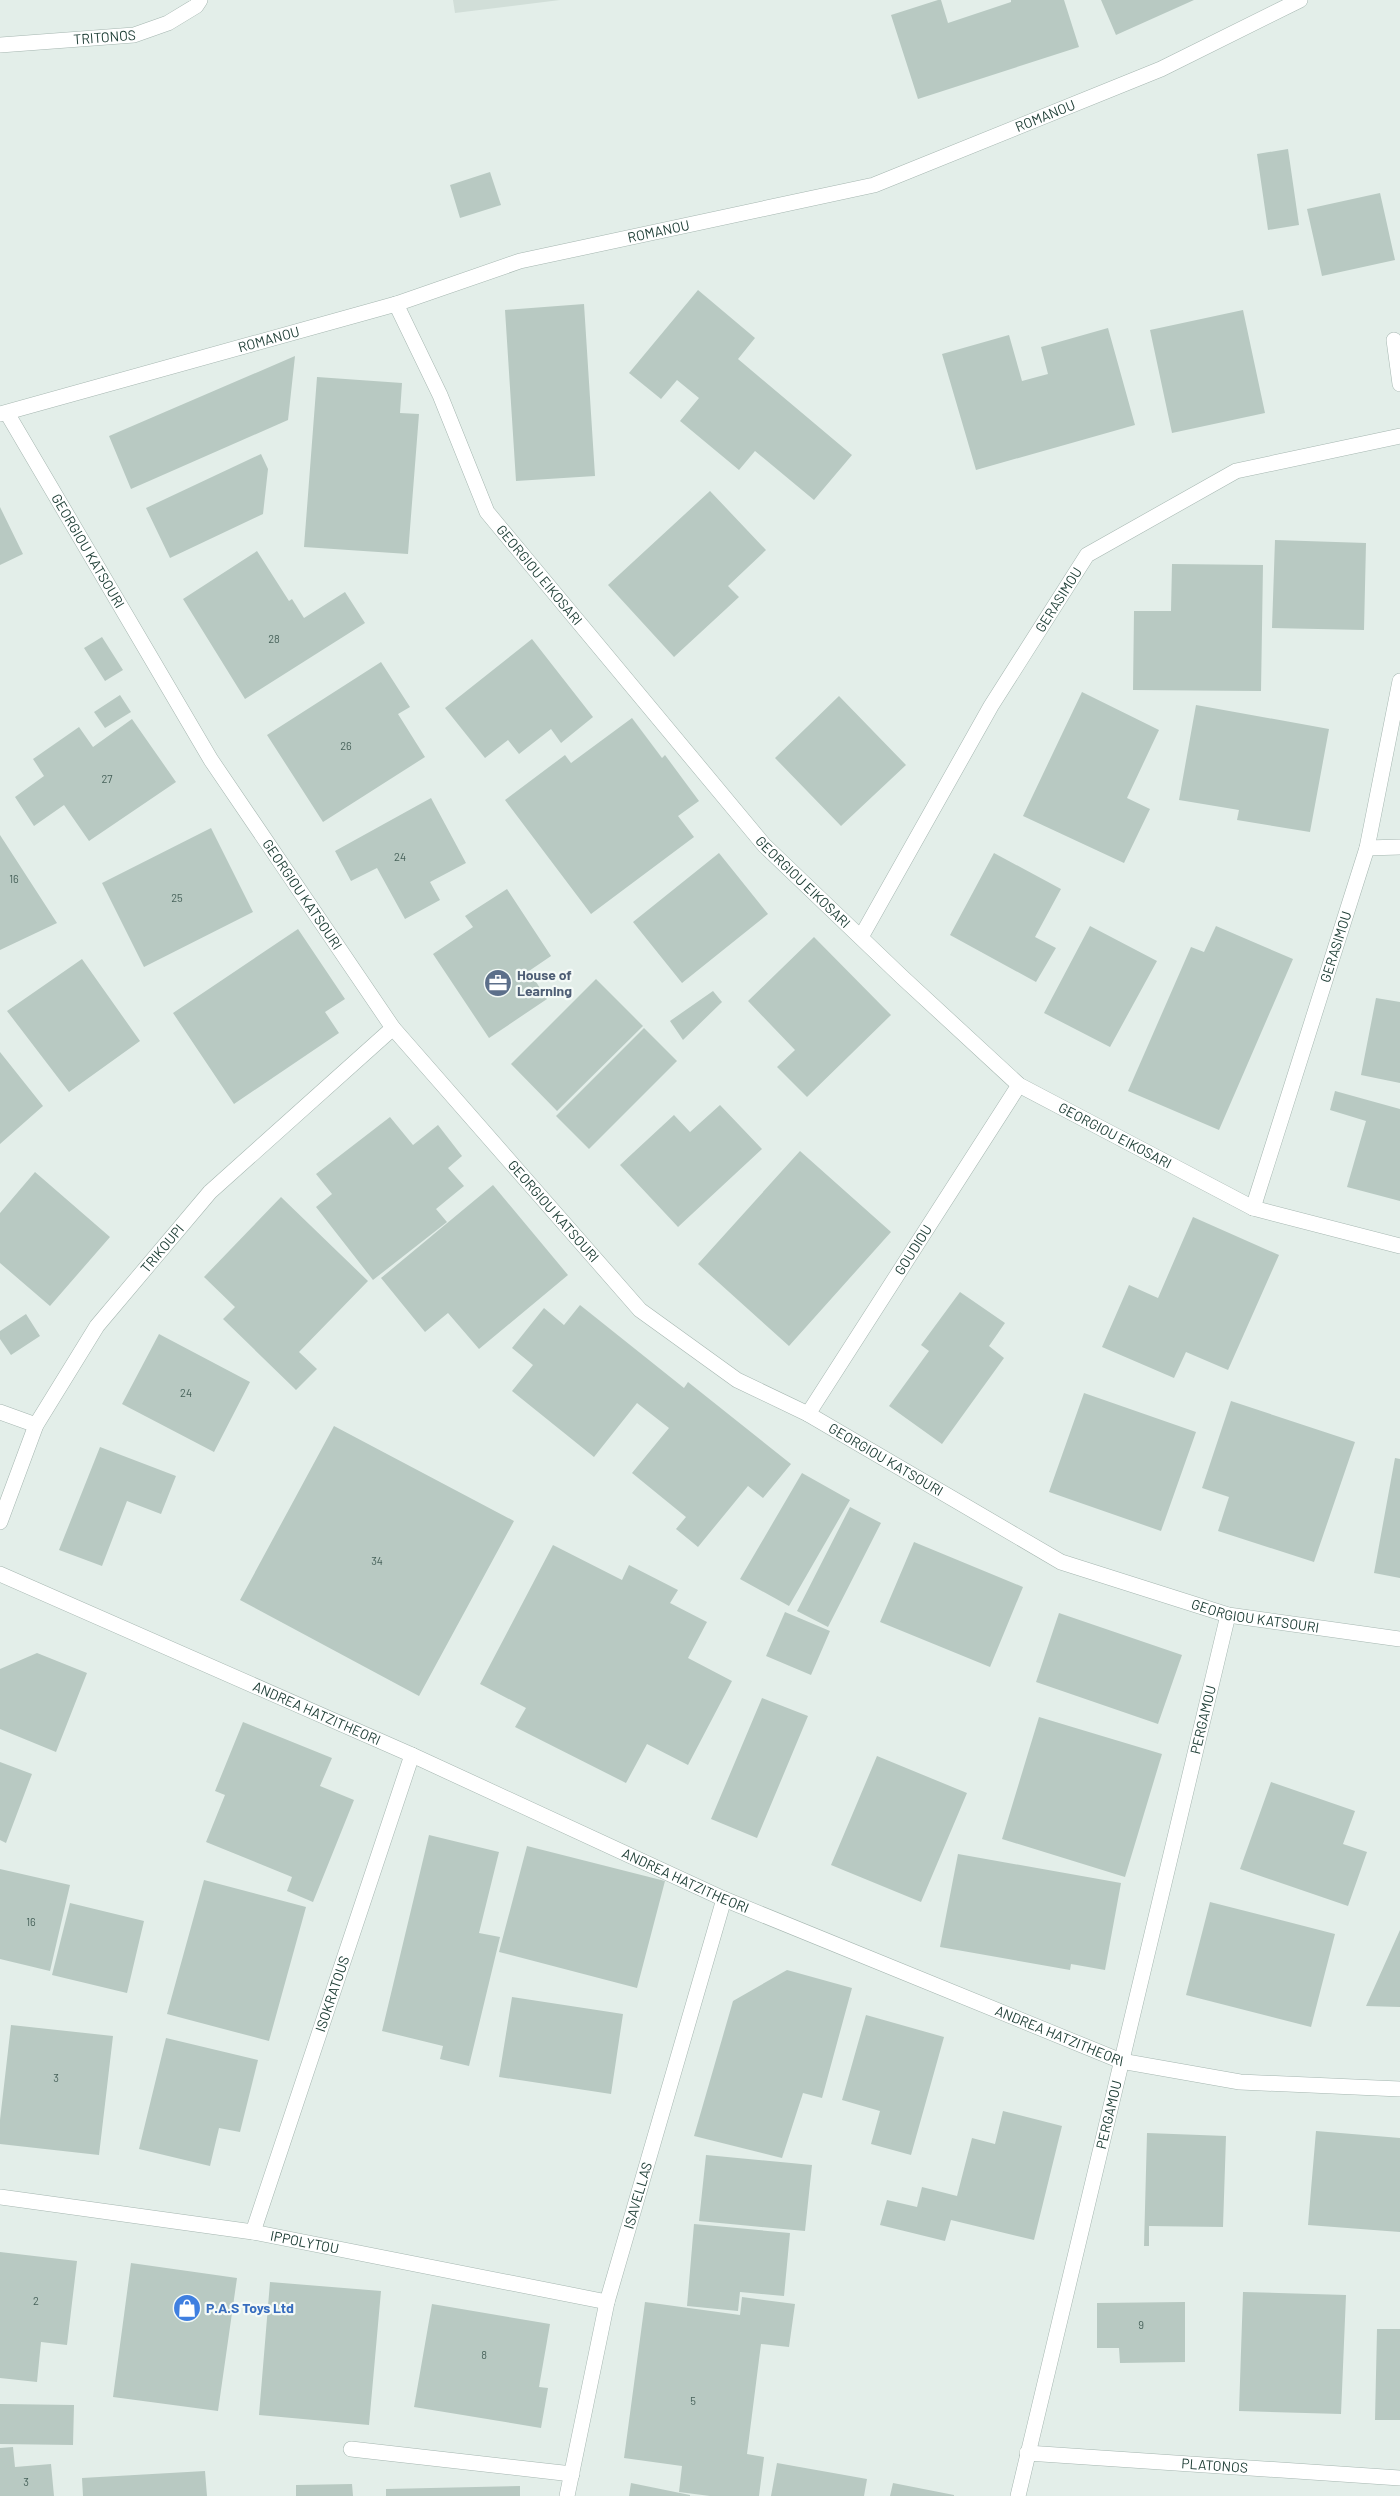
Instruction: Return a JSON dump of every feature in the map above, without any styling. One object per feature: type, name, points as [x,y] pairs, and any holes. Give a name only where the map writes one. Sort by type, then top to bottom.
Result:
[{"type":"street","name":"TRITONOS","points":[[0,45],[134,35],[168,22],[196,6],[200,0]]},
{"type":"street","name":"ROMANOU","points":[[3,413],[396,304],[520,261],[874,185],[1161,69],[1300,0]]},
{"type":"street","name":"GEORGIOU EIKOSARI","points":[[396,304],[440,395],[487,512],[764,845],[861,937],[1019,1085],[1253,1208],[1400,1246]]},
{"type":"street","points":[[1394,340],[1400,384]]},
{"type":"street","name":"GEORGIOU KATSOURI","points":[[3,413],[211,760],[393,1028],[640,1310],[737,1380],[808,1414],[1061,1562],[1228,1614],[1400,1639]]},
{"type":"street","name":"GERASIMOU","points":[[861,937],[991,706],[1087,555],[1236,471],[1400,436]]},
{"type":"street","name":"GERASIMOU","points":[[1253,1208],[1367,848],[1400,680]]},
{"type":"street","points":[[1367,848],[1400,847]]},
{"type":"street","name":"TRIKOUPI","points":[[0,1522],[36,1426],[97,1326],[210,1192],[393,1028]]},
{"type":"street","name":"GOUDIOU","points":[[808,1414],[1019,1085]]},
{"type":"street","points":[[0,1412],[36,1426]]},
{"type":"street","name":"ANDREA HATZITHEORI","points":[[0,1574],[412,1755],[724,1899],[1121,2061],[1240,2082],[1400,2089]]},
{"type":"street","name":"PERGAMOU","points":[[1018,2496],[1228,1614]]},
{"type":"street","name":"ISOKRATOUS","points":[[253,2232],[412,1755]]},
{"type":"street","name":"ISAVELLAS","points":[[567,2496],[607,2302],[724,1899]]},
{"type":"street","name":"IPPOLYTOU","points":[[0,2196],[253,2232],[607,2302]]},
{"type":"street","points":[[351,2449],[572,2474]]},
{"type":"street","name":"PLATONOS","points":[[1028,2452],[1400,2478]]},
{"type":"shaded area","points":[[453,0],[560,0],[455,13]]},
{"type":"building","points":[[941,0],[948,23],[1011,2],[1011,0],[1064,0],[1079,47],[918,99],[891,15]]},
{"type":"building","points":[[1101,0],[1194,0],[1116,35]]},
{"type":"building","points":[[1288,149],[1299,225],[1268,230],[1257,154]]},
{"type":"building","points":[[490,172],[501,205],[460,218],[450,185]]},
{"type":"building","points":[[1380,193],[1395,260],[1322,276],[1307,209]]},
{"type":"building","points":[[698,290],[755,338],[738,359],[852,455],[814,500],[755,451],[739,470],[680,421],[699,398],[677,380],[661,399],[629,373]]},
{"type":"building","points":[[584,304],[595,476],[516,481],[505,310]]},
{"type":"building","points":[[1243,310],[1265,413],[1172,433],[1150,330]]},
{"type":"building","points":[[1108,328],[1135,425],[976,470],[942,354],[1009,335],[1022,381],[1048,374],[1041,347]]},
{"type":"building","points":[[295,356],[288,420],[131,489],[109,436]]},
{"type":"building","points":[[317,377],[402,383],[400,413],[419,414],[408,554],[304,547]]},
{"type":"building","points":[[261,454],[268,469],[263,514],[170,558],[146,508]]},
{"type":"building","points":[[710,491],[766,550],[728,586],[739,597],[674,657],[608,585]]},
{"type":"building","points":[[0,507],[23,554],[0,565]]},
{"type":"building","points":[[1275,540],[1366,543],[1364,630],[1272,628]]},
{"type":"building","points":[[257,551],[289,601],[292,599],[304,618],[345,592],[365,623],[245,699],[183,599]]},
{"type":"building","points":[[1172,564],[1263,565],[1261,691],[1133,690],[1134,611],[1171,611]]},
{"type":"building","points":[[102,637],[123,670],[105,681],[84,648]]},
{"type":"building","points":[[532,639],[593,717],[561,743],[551,729],[519,754],[508,740],[485,758],[445,708]]},
{"type":"building","points":[[381,662],[410,707],[398,714],[425,757],[323,822],[267,735]]},
{"type":"building","points":[[1082,692],[1159,730],[1127,798],[1150,809],[1124,863],[1023,816]]},
{"type":"building","points":[[120,695],[131,712],[105,728],[94,712]]},
{"type":"building","points":[[839,696],[906,765],[841,826],[775,758]]},
{"type":"building","points":[[1196,705],[1329,729],[1310,832],[1237,820],[1239,810],[1179,800]]},
{"type":"building","points":[[632,718],[662,758],[665,755],[699,801],[678,816],[694,837],[591,914],[505,800],[565,755],[571,763]]},
{"type":"building","points":[[132,719],[176,782],[89,841],[64,805],[34,826],[15,797],[44,776],[33,759],[79,727],[93,747]]},
{"type":"building","points":[[431,798],[466,863],[430,882],[440,900],[405,919],[377,868],[351,881],[335,851]]},
{"type":"building","points":[[211,828],[253,912],[144,967],[102,883]]},
{"type":"building","points":[[0,835],[57,923],[0,950]]},
{"type":"building","points":[[719,853],[768,914],[682,983],[633,922]]},
{"type":"building","points":[[994,853],[1061,889],[1035,937],[1056,948],[1036,982],[950,935]]},
{"type":"building","points":[[507,889],[551,956],[529,971],[547,999],[489,1038],[433,954],[473,927],[465,916]]},
{"type":"building","points":[[1090,926],[1157,961],[1110,1047],[1044,1013]]},
{"type":"building","points":[[1216,926],[1293,959],[1219,1130],[1128,1091],[1191,947],[1204,952]]},
{"type":"building","points":[[298,929],[345,999],[325,1012],[339,1033],[234,1104],[173,1013]]},
{"type":"building","points":[[814,937],[891,1015],[807,1097],[777,1067],[795,1050],[748,1001]]},
{"type":"building","points":[[82,959],[140,1041],[69,1092],[7,1011]]},
{"type":"building","points":[[596,979],[643,1026],[557,1111],[511,1064]]},
{"type":"building","points":[[713,991],[722,1002],[683,1040],[670,1021]]},
{"type":"building","points":[[1376,998],[1400,1002],[1400,1083],[1361,1075]]},
{"type":"building","points":[[644,1028],[677,1061],[589,1149],[556,1116]]},
{"type":"building","points":[[0,1052],[43,1106],[0,1144]]},
{"type":"building","points":[[1335,1091],[1400,1109],[1400,1201],[1347,1187],[1366,1121],[1330,1110]]},
{"type":"building","points":[[720,1105],[762,1149],[678,1227],[620,1165],[674,1115],[690,1132]]},
{"type":"building","points":[[390,1117],[413,1145],[438,1125],[462,1156],[448,1168],[464,1186],[436,1209],[447,1222],[373,1280],[316,1207],[332,1194],[316,1174]]},
{"type":"building","points":[[800,1151],[891,1232],[789,1346],[698,1264]]},
{"type":"building","points":[[35,1172],[110,1237],[50,1306],[0,1263],[0,1213]]},
{"type":"building","points":[[493,1185],[568,1275],[479,1349],[448,1313],[425,1332],[381,1278]]},
{"type":"building","points":[[281,1197],[368,1281],[299,1352],[317,1369],[296,1390],[223,1319],[235,1307],[204,1277]]},
{"type":"building","points":[[1193,1217],[1279,1255],[1228,1370],[1186,1352],[1174,1378],[1102,1347],[1129,1285],[1158,1298]]},
{"type":"building","points":[[960,1292],[1005,1323],[989,1346],[1004,1358],[942,1444],[889,1406],[929,1351],[921,1345]]},
{"type":"building","points":[[580,1305],[684,1388],[688,1382],[791,1464],[763,1498],[748,1486],[698,1547],[676,1529],[686,1517],[632,1473],[669,1428],[637,1403],[594,1457],[512,1391],[533,1365],[512,1348],[544,1308],[564,1325]]},
{"type":"building","points":[[26,1314],[40,1336],[11,1355],[0,1339],[0,1331]]},
{"type":"building","points":[[159,1334],[250,1382],[214,1452],[122,1404]]},
{"type":"building","points":[[1084,1393],[1196,1432],[1161,1531],[1049,1492]]},
{"type":"building","points":[[1231,1401],[1355,1442],[1314,1562],[1218,1531],[1229,1497],[1202,1488]]},
{"type":"building","points":[[334,1426],[514,1521],[419,1696],[240,1600]]},
{"type":"building","points":[[100,1447],[176,1476],[161,1514],[127,1501],[102,1566],[59,1550]]},
{"type":"building","points":[[1395,1458],[1400,1459],[1400,1578],[1374,1573]]},
{"type":"building","points":[[802,1473],[850,1500],[789,1606],[740,1579]]},
{"type":"building","points":[[850,1507],[881,1523],[828,1627],[797,1611]]},
{"type":"building","points":[[914,1542],[1023,1587],[990,1667],[880,1622]]},
{"type":"building","points":[[553,1545],[622,1580],[629,1565],[678,1590],[670,1603],[707,1622],[688,1658],[732,1681],[688,1765],[647,1744],[626,1783],[515,1727],[526,1708],[480,1684]]},
{"type":"building","points":[[785,1612],[830,1631],[811,1675],[766,1656]]},
{"type":"building","points":[[1059,1613],[1182,1655],[1158,1724],[1036,1682]]},
{"type":"building","points":[[37,1653],[87,1673],[56,1752],[0,1729],[0,1669]]},
{"type":"building","points":[[762,1698],[808,1716],[757,1838],[711,1819]]},
{"type":"building","points":[[1039,1717],[1162,1754],[1125,1877],[1002,1839]]},
{"type":"building","points":[[243,1722],[332,1758],[320,1786],[354,1800],[313,1902],[287,1891],[292,1877],[206,1842],[225,1795],[215,1791]]},
{"type":"building","points":[[877,1756],[967,1793],[921,1902],[831,1865]]},
{"type":"building","points":[[0,1762],[32,1774],[6,1843],[0,1840]]},
{"type":"building","points":[[1271,1782],[1355,1811],[1343,1844],[1367,1852],[1348,1906],[1240,1869]]},
{"type":"building","points":[[429,1835],[499,1852],[479,1933],[500,1937],[469,2066],[440,2059],[443,2046],[382,2031]]},
{"type":"building","points":[[527,1846],[665,1881],[637,1988],[499,1952]]},
{"type":"building","points":[[958,1854],[1121,1883],[1105,1970],[1071,1964],[1070,1970],[940,1947]]},
{"type":"building","points":[[0,1869],[70,1885],[50,1971],[0,1959]]},
{"type":"building","points":[[204,1880],[306,1907],[269,2041],[167,2014]]},
{"type":"building","points":[[1210,1902],[1335,1934],[1311,2027],[1186,1995]]},
{"type":"building","points":[[70,1903],[144,1921],[127,1993],[52,1975]]},
{"type":"building","points":[[1400,1930],[1400,2007],[1366,2006]]},
{"type":"building","points":[[787,1970],[852,1988],[822,2098],[803,2093],[782,2158],[694,2136],[733,2001]]},
{"type":"building","points":[[512,1997],[623,2014],[611,2094],[499,2077]]},
{"type":"building","points":[[866,2015],[944,2037],[911,2155],[871,2144],[880,2111],[842,2100]]},
{"type":"building","points":[[11,2025],[113,2036],[99,2155],[0,2144],[0,2120]]},
{"type":"building","points":[[166,2038],[258,2060],[240,2132],[219,2128],[210,2166],[139,2149]]},
{"type":"building","points":[[1003,2111],[1062,2126],[1034,2240],[951,2220],[945,2241],[880,2225],[887,2200],[917,2207],[922,2187],[957,2196],[972,2138],[995,2144]]},
{"type":"building","points":[[1316,2131],[1400,2138],[1400,2232],[1308,2225]]},
{"type":"building","points":[[1147,2133],[1226,2136],[1223,2227],[1149,2226],[1149,2246],[1144,2246]]},
{"type":"building","points":[[706,2155],[812,2165],[805,2231],[699,2221]]},
{"type":"building","points":[[694,2224],[790,2233],[784,2296],[740,2292],[738,2311],[687,2306]]},
{"type":"building","points":[[0,2252],[77,2261],[67,2345],[41,2342],[37,2382],[0,2378]]},
{"type":"building","points":[[131,2263],[237,2278],[218,2411],[113,2397]]},
{"type":"building","points":[[270,2282],[381,2291],[369,2425],[259,2415]]},
{"type":"building","points":[[1243,2292],[1346,2295],[1341,2414],[1239,2411]]},
{"type":"building","points":[[742,2297],[795,2304],[789,2347],[761,2344],[747,2454],[764,2457],[759,2496],[710,2496],[679,2492],[682,2466],[624,2458],[645,2302],[740,2315]]},
{"type":"building","points":[[1185,2302],[1185,2362],[1120,2363],[1119,2348],[1097,2348],[1097,2303]]},
{"type":"building","points":[[432,2304],[550,2324],[539,2387],[548,2388],[541,2428],[414,2407]]},
{"type":"building","points":[[1377,2329],[1400,2329],[1400,2420],[1375,2420]]},
{"type":"building","points":[[0,2404],[74,2405],[73,2445],[0,2444]]},
{"type":"building","points":[[13,2447],[15,2467],[51,2464],[54,2496],[0,2496],[0,2448]]},
{"type":"building","points":[[777,2463],[867,2479],[864,2496],[771,2496]]},
{"type":"building","points":[[205,2471],[207,2496],[83,2496],[82,2478]]},
{"type":"building","points":[[631,2483],[690,2495],[690,2496],[629,2496]]},
{"type":"building","points":[[893,2483],[954,2495],[954,2496],[890,2496]]},
{"type":"building","points":[[352,2484],[353,2496],[296,2496],[296,2485]]},
{"type":"building","points":[[520,2486],[520,2496],[386,2496],[386,2489]]},
{"type":"place","name":"House of Learning","points":[[498,983]]},
{"type":"place","name":"P.A.S Toys Ltd","points":[[187,2308]]}]
